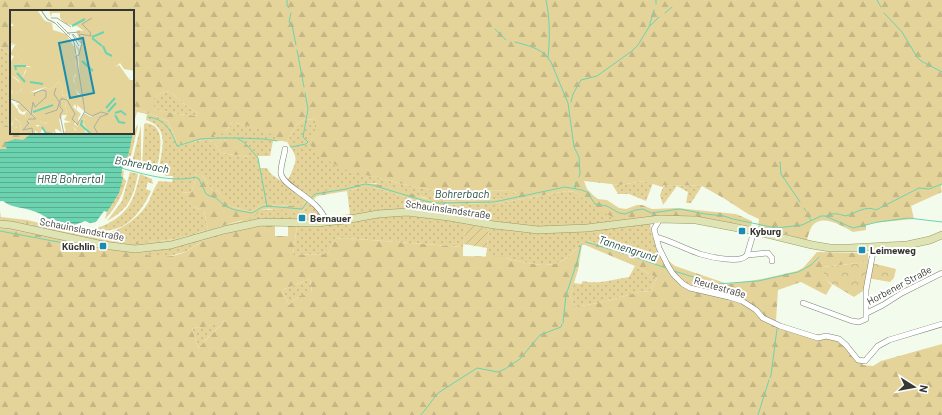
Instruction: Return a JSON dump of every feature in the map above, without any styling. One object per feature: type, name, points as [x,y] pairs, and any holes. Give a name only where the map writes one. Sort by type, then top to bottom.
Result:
[{"type":"main road","name":"Schauinslandstraße","points":[[0,224],[11,225],[103,245],[141,249],[171,246],[230,228],[261,222],[326,222],[378,214],[407,212],[450,217],[514,228],[551,230],[587,228],[660,219],[701,221],[754,231],[805,244],[830,248],[906,245],[930,240],[942,235]]},
{"type":"street","points":[[285,149],[281,169],[282,176],[287,183],[310,199],[324,215],[326,222]]},
{"type":"street","points":[[660,219],[654,229],[656,237],[700,254],[715,258],[741,259],[747,255],[768,253],[772,258],[772,261]]},
{"type":"street","points":[[747,255],[754,231]]},
{"type":"street","name":"Reutestraße","points":[[656,237],[672,274],[682,284],[690,288],[742,301],[756,310],[763,318],[780,326],[818,338],[826,336],[839,340],[846,345],[858,360],[865,361],[878,346],[889,340],[942,324]]},
{"type":"street","points":[[866,313],[866,290],[874,247]]},
{"type":"street","name":"Horbener Straße","points":[[803,303],[852,321],[859,322],[866,319],[866,313],[942,273]]},
{"type":"green space","points":[[0,0],[942,0],[942,192],[911,206],[914,219],[872,223],[866,225],[866,230],[853,232],[831,222],[820,221],[815,223],[811,228],[807,240],[758,227],[759,219],[702,186],[664,185],[662,187],[644,181],[620,185],[584,181],[587,189],[594,196],[598,199],[607,200],[619,208],[626,209],[637,205],[642,205],[652,209],[677,208],[736,214],[752,221],[751,226],[708,219],[621,221],[598,210],[575,192],[567,191],[505,202],[441,205],[441,202],[499,199],[516,193],[514,191],[479,190],[436,191],[343,169],[318,155],[309,143],[315,134],[315,120],[305,119],[296,125],[287,142],[267,132],[233,122],[224,133],[214,135],[217,139],[223,141],[228,138],[239,139],[250,148],[246,154],[250,157],[221,153],[214,142],[208,139],[181,144],[177,142],[168,121],[134,107],[134,10],[10,10],[10,54],[0,47]],"holes":[[[169,91],[199,114],[199,116],[178,114],[154,109],[154,98],[159,94]]]},
{"type":"green space","points":[[0,47],[10,54],[10,125],[0,127]]},
{"type":"green space","points":[[169,91],[199,114],[199,116],[153,109],[154,98],[159,94]]},
{"type":"green space","points":[[134,107],[168,121],[177,142],[182,144],[208,139],[214,142],[221,153],[249,157],[226,139],[224,141],[220,140],[214,135],[226,131],[233,122],[260,129],[272,134],[283,141],[273,141],[270,156],[258,156],[260,168],[267,168],[271,174],[281,181],[289,178],[295,163],[296,159],[294,152],[287,142],[296,125],[305,119],[315,120],[315,134],[371,176],[436,191],[514,191],[516,194],[499,199],[441,202],[441,205],[505,202],[567,191],[575,192],[592,205],[657,218],[650,225],[659,253],[652,261],[587,241],[585,245],[579,245],[568,257],[554,264],[532,264],[509,259],[507,257],[486,257],[489,228],[466,224],[463,247],[344,238],[336,239],[327,254],[293,255],[297,225],[251,227],[211,238],[185,252],[162,258],[145,255],[140,252],[80,244],[57,238],[0,228],[0,221],[17,222],[125,244],[152,244],[193,236],[228,224],[239,222],[261,210],[279,209],[299,212],[303,211],[313,200],[325,214],[336,216],[350,214],[347,191],[361,187],[373,187],[431,205],[435,204],[426,198],[375,183],[365,183],[337,189],[307,199],[302,206],[262,205],[251,212],[233,207],[224,200],[218,191],[211,189],[203,176],[195,173],[196,178],[191,193],[182,192],[192,206],[204,211],[208,229],[170,240],[127,242],[102,238],[101,235],[115,231],[134,219],[140,213],[149,201],[159,181],[172,182],[173,176],[166,176],[159,170],[163,140],[159,128],[146,120],[147,114],[137,112],[135,119]]},
{"type":"green space","points":[[146,123],[153,125],[160,135],[160,149],[157,169],[155,170],[142,169],[144,124]]},
{"type":"green space","points":[[10,125],[10,134],[50,134],[9,149],[0,166],[0,127]]},
{"type":"green space","points":[[137,125],[131,156],[127,159],[126,165],[119,164],[134,134]]},
{"type":"green space","points":[[141,125],[141,161],[139,168],[131,166]]},
{"type":"green space","points":[[118,170],[124,171],[123,177],[126,181],[118,202],[105,219]]},
{"type":"green space","points":[[130,172],[138,174],[132,196],[120,212],[107,221],[122,201]]},
{"type":"green space","points":[[195,172],[203,176],[211,189],[218,191],[225,200],[232,204],[233,207],[251,212],[262,205],[302,206],[307,199],[311,202],[302,211],[291,212],[264,209],[255,217],[228,224],[193,236],[152,244],[125,244],[50,228],[17,222],[0,221],[0,211],[1,217],[27,220],[57,227],[71,227],[72,231],[106,239],[148,242],[185,237],[208,229],[204,211],[192,206],[181,192],[191,193],[196,178]]},
{"type":"green space","points":[[140,174],[152,179],[153,184],[148,182],[146,189],[151,191],[138,213],[129,222],[118,228],[89,232],[107,224],[121,215],[133,198]]},
{"type":"green space","points":[[644,181],[653,183],[646,201],[629,194],[618,194],[612,184],[620,185]]},
{"type":"green space","points":[[365,183],[391,187],[436,202],[435,204],[431,205],[373,187],[361,187],[317,196],[313,200],[309,197],[314,193]]},
{"type":"green space","points":[[664,185],[702,186],[691,203],[686,203],[688,192],[677,186],[663,205],[660,195]]},
{"type":"green space","points":[[275,224],[275,236],[288,236],[288,224],[297,225],[293,255],[327,254],[336,239],[344,238],[463,247],[463,256],[507,257],[509,259],[524,262],[547,265],[554,264],[568,257],[579,245],[582,245],[578,270],[570,296],[575,307],[604,302],[639,292],[650,291],[657,278],[635,266],[585,245],[587,241],[652,261],[659,253],[675,266],[728,284],[762,279],[797,271],[803,268],[817,252],[868,253],[868,262],[822,267],[827,281],[832,285],[826,295],[801,282],[778,290],[776,321],[806,332],[833,336],[842,339],[855,352],[863,365],[873,366],[881,361],[942,344],[942,415],[0,415],[0,228],[57,238],[80,244],[140,252],[151,256],[164,257],[187,251],[211,237]],"holes":[[[310,279],[312,292],[299,296],[289,305],[282,290]],[[226,320],[198,348],[192,328],[209,326]]]},
{"type":"green space","points":[[466,224],[489,228],[487,248],[463,244]]},
{"type":"green space","points":[[868,262],[896,269],[894,278],[890,282],[867,278],[866,289],[854,297],[827,281],[822,269],[822,267]]},
{"type":"green space","points":[[635,266],[657,278],[650,291],[639,292],[604,302],[575,307],[570,296],[574,283],[581,284],[583,281],[600,282],[629,277]]},
{"type":"green space","points":[[310,279],[312,293],[299,296],[289,305],[282,290]]},
{"type":"green space","points":[[227,319],[198,348],[192,328],[214,324]]},
{"type":"water","name":"HRB Bohrertal","points":[[31,134],[133,134],[128,156],[124,159],[121,176],[123,178],[119,193],[107,212],[104,211],[96,222],[90,223],[85,221],[73,225],[67,225],[55,220],[53,221],[36,212],[0,201],[0,149],[7,149],[4,143],[15,139],[23,140]]},
{"type":"waterway","points":[[287,0],[287,6],[289,8]]},
{"type":"waterway","points":[[546,0],[549,29],[548,58],[568,103],[574,147],[579,157],[579,177]]},
{"type":"waterway","points":[[877,0],[881,7]]},
{"type":"waterway","points":[[665,13],[672,7]]},
{"type":"waterway","points":[[571,102],[573,94],[581,80],[597,76],[638,45],[649,27],[654,10]]},
{"type":"waterway","points":[[291,13],[289,22],[292,25],[296,45]]},
{"type":"waterway","points":[[884,13],[902,32],[917,57],[921,61],[942,72]]},
{"type":"waterway","points":[[650,26],[659,17]]},
{"type":"waterway","points":[[495,29],[506,40]]},
{"type":"waterway","points":[[515,42],[537,49],[548,58]]},
{"type":"waterway","points":[[297,50],[304,87]]},
{"type":"waterway","points":[[291,147],[306,144],[308,142],[303,137],[308,109],[305,93]]},
{"type":"waterway","points":[[148,117],[164,123],[170,131],[177,146],[200,139],[219,138],[237,138],[245,143],[258,158],[267,206]]},
{"type":"waterway","points":[[238,138],[277,141]]},
{"type":"waterway","points":[[780,162],[781,174],[800,202]]},
{"type":"waterway","name":"Bohrerbach","points":[[121,168],[148,175],[168,178],[186,179],[195,177],[199,179],[206,194],[216,198],[225,206],[235,210],[252,213],[262,207],[267,206],[302,209],[308,201]]},
{"type":"waterway","name":"Bohrerbach","points":[[575,188],[576,182]]},
{"type":"waterway","name":"Bohrerbach","points":[[310,199],[315,194],[365,184],[425,201],[438,203],[494,202],[565,187],[587,192],[595,204],[607,206],[619,213],[625,214],[643,209],[651,213],[680,209],[724,216],[776,228],[802,225],[821,216],[825,216],[853,228],[878,222],[908,218],[942,222]]},
{"type":"waterway","points":[[826,216],[834,214],[846,216],[869,208],[876,210],[919,188],[929,189],[942,184]]},
{"type":"waterway","name":"Bohrerbach","points":[[808,216],[811,220]]},
{"type":"waterway","points":[[0,231],[85,247]]},
{"type":"waterway","name":"Tannengrund","points":[[586,242],[666,268]]},
{"type":"waterway","name":"Tannengrund","points":[[563,323],[566,295],[581,245]]},
{"type":"waterway","name":"Tannengrund","points":[[674,271],[717,284],[758,281],[798,272],[811,265],[819,257]]},
{"type":"waterway","name":"Tannengrund","points":[[421,415],[438,393],[477,368],[498,372],[505,369],[520,359],[540,335],[561,327],[562,324]]},
{"type":"waterway","points":[[770,378],[777,329]]},
{"type":"waterway","points":[[758,415],[769,380]]},
{"type":"place","name":"Bernauer","points":[[302,218]]},
{"type":"place","name":"Kyburg","points":[[742,231]]},
{"type":"place","name":"Küchlin","points":[[103,246]]},
{"type":"place","name":"Leimeweg","points":[[862,250]]}]
